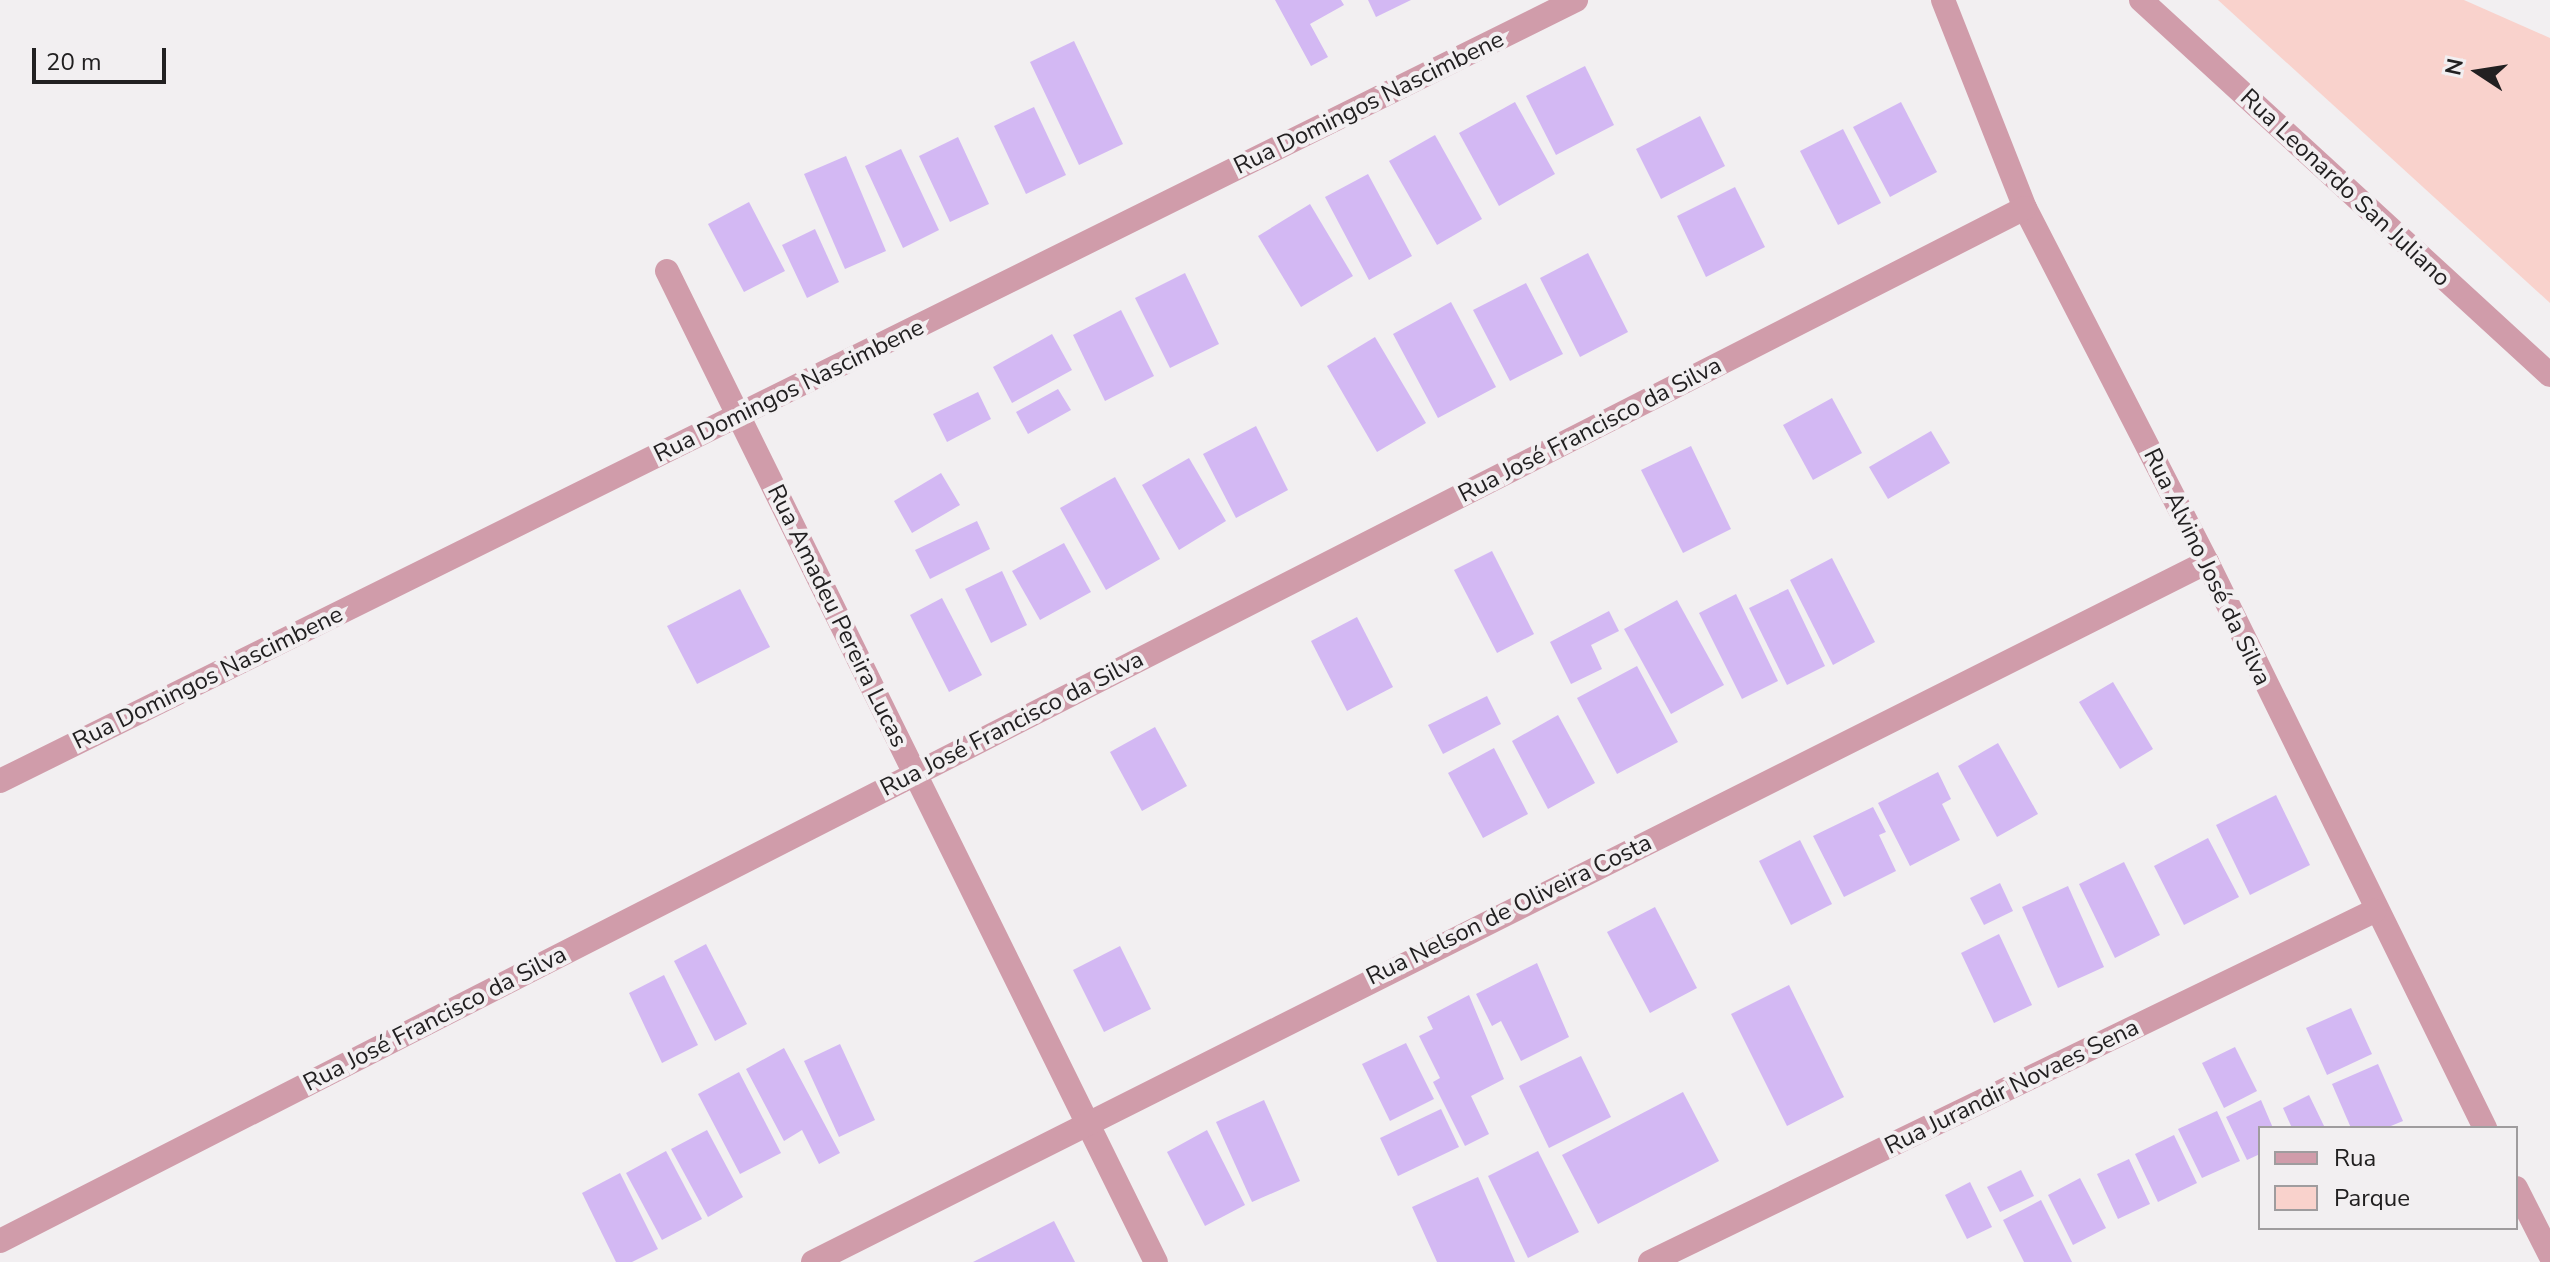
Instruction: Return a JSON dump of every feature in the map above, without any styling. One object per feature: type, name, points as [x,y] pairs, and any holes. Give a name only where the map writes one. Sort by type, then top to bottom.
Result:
[{"type":"street","name":"Rua Domingos Nascimbene","points":[[0,781],[1576,0]]},
{"type":"street","name":"Rua Alvino José da Silva","points":[[1943,0],[2025,208],[2207,562],[2374,911],[2484,1126]]},
{"type":"street","name":"Rua Leonardo San Juliano","points":[[2141,0],[2550,375]]},
{"type":"street","name":"Rua José Francisco da Silva","points":[[0,1241],[2025,208]]},
{"type":"street","name":"Rua Amadeu Pereira Lucas","points":[[667,271],[1156,1262]]},
{"type":"street","name":"Rua Nelson de Oliveira Costa","points":[[813,1262],[1086,1121],[2207,562]]},
{"type":"street","name":"Rua Jurandir Novaes Sena","points":[[1650,1262],[2374,911]]},
{"type":"street","points":[[2518,1192],[2550,1255]]},
{"type":"green space","points":[[2218,0],[2464,0],[2550,38],[2550,303]]},
{"type":"building","points":[[1275,0],[1341,0],[1344,5],[1310,24],[1328,57],[1311,66]]},
{"type":"building","points":[[1368,0],[1411,0],[1376,17]]},
{"type":"building","points":[[1074,41],[1123,144],[1079,165],[1030,62]]},
{"type":"building","points":[[1585,66],[1614,125],[1556,155],[1526,96]]},
{"type":"building","points":[[1515,102],[1555,174],[1499,206],[1459,133]]},
{"type":"building","points":[[1901,102],[1937,172],[1890,197],[1853,127]]},
{"type":"building","points":[[1034,107],[1066,175],[1026,194],[994,126]]},
{"type":"building","points":[[1700,116],[1725,166],[1661,199],[1636,149]]},
{"type":"building","points":[[1843,129],[1881,203],[1838,225],[1800,151]]},
{"type":"building","points":[[1435,135],[1482,219],[1437,245],[1389,161]]},
{"type":"building","points":[[958,137],[989,204],[950,222],[919,156]]},
{"type":"building","points":[[901,149],[939,230],[903,248],[865,166]]},
{"type":"building","points":[[846,156],[886,251],[845,269],[804,174]]},
{"type":"building","points":[[1368,174],[1412,256],[1369,280],[1325,197]]},
{"type":"building","points":[[1735,187],[1765,247],[1706,277],[1677,216]]},
{"type":"building","points":[[749,202],[785,271],[744,292],[708,224]]},
{"type":"building","points":[[1310,204],[1353,276],[1301,307],[1258,236]]},
{"type":"building","points":[[815,229],[839,282],[807,298],[782,245]]},
{"type":"building","points":[[1588,253],[1628,332],[1580,357],[1540,278]]},
{"type":"building","points":[[1185,273],[1219,344],[1170,368],[1135,298]]},
{"type":"building","points":[[1526,283],[1563,354],[1510,381],[1473,310]]},
{"type":"building","points":[[1451,302],[1496,387],[1438,418],[1393,334]]},
{"type":"building","points":[[1121,310],[1154,376],[1105,401],[1073,335]]},
{"type":"building","points":[[1052,334],[1072,370],[1012,403],[993,367]]},
{"type":"building","points":[[1375,337],[1426,423],[1377,452],[1327,366]]},
{"type":"building","points":[[1058,389],[1071,410],[1028,434],[1016,412]]},
{"type":"building","points":[[978,392],[991,419],[947,442],[933,414]]},
{"type":"building","points":[[1832,398],[1862,453],[1813,480],[1783,425]]},
{"type":"building","points":[[1256,426],[1288,490],[1236,518],[1203,454]]},
{"type":"building","points":[[1931,431],[1950,463],[1888,499],[1869,467]]},
{"type":"building","points":[[1691,446],[1731,529],[1683,553],[1641,470]]},
{"type":"building","points":[[1189,458],[1226,521],[1179,550],[1142,485]]},
{"type":"building","points":[[941,473],[960,505],[912,533],[894,501]]},
{"type":"building","points":[[1115,477],[1160,559],[1106,590],[1060,508]]},
{"type":"building","points":[[977,521],[990,549],[930,579],[915,550]]},
{"type":"building","points":[[1064,543],[1091,592],[1040,620],[1012,571]]},
{"type":"building","points":[[1492,551],[1534,634],[1497,653],[1454,570]]},
{"type":"building","points":[[1832,558],[1875,642],[1833,665],[1790,580]]},
{"type":"building","points":[[1002,571],[1027,625],[991,643],[965,589]]},
{"type":"building","points":[[740,589],[770,647],[697,684],[667,626]]},
{"type":"building","points":[[1788,589],[1825,666],[1787,685],[1749,608]]},
{"type":"building","points":[[1736,594],[1778,681],[1742,699],[1699,613]]},
{"type":"building","points":[[942,598],[982,675],[949,692],[910,615]]},
{"type":"building","points":[[1677,600],[1724,685],[1671,714],[1624,629]]},
{"type":"building","points":[[1609,611],[1619,631],[1591,645],[1602,669],[1571,684],[1550,642]]},
{"type":"building","points":[[1357,617],[1393,687],[1347,711],[1311,641]]},
{"type":"building","points":[[1637,666],[1678,742],[1617,774],[1577,698]]},
{"type":"building","points":[[2113,682],[2153,749],[2120,769],[2079,702]]},
{"type":"building","points":[[1487,696],[1501,724],[1443,754],[1428,725]]},
{"type":"building","points":[[1558,715],[1595,783],[1548,809],[1512,741]]},
{"type":"building","points":[[1155,727],[1187,786],[1142,811],[1110,752]]},
{"type":"building","points":[[1998,743],[2038,814],[1997,837],[1958,766]]},
{"type":"building","points":[[1494,748],[1528,814],[1483,838],[1448,773]]},
{"type":"building","points":[[1938,772],[1951,799],[1942,804],[1960,840],[1910,866],[1878,803]]},
{"type":"building","points":[[2276,795],[2310,865],[2250,895],[2216,825]]},
{"type":"building","points":[[1873,807],[1886,832],[1879,835],[1896,871],[1844,897],[1813,836]]},
{"type":"building","points":[[2208,838],[2239,897],[2184,925],[2154,866]]},
{"type":"building","points":[[1800,840],[1832,904],[1791,925],[1759,861]]},
{"type":"building","points":[[2124,862],[2160,935],[2115,958],[2079,884]]},
{"type":"building","points":[[2000,883],[2013,911],[1984,925],[1970,898]]},
{"type":"building","points":[[2068,886],[2104,967],[2058,988],[2022,907]]},
{"type":"building","points":[[1655,907],[1697,988],[1650,1013],[1607,932]]},
{"type":"building","points":[[1999,934],[2032,1005],[1994,1023],[1961,953]]},
{"type":"building","points":[[706,944],[747,1024],[715,1041],[674,961]]},
{"type":"building","points":[[1120,946],[1151,1009],[1104,1032],[1073,970]]},
{"type":"building","points":[[1537,963],[1569,1037],[1521,1061],[1501,1021],[1492,1026],[1476,994]]},
{"type":"building","points":[[664,975],[698,1045],[662,1063],[629,993]]},
{"type":"building","points":[[1789,985],[1844,1097],[1787,1126],[1731,1014]]},
{"type":"building","points":[[1469,995],[1504,1079],[1471,1096],[1489,1134],[1465,1146],[1433,1082],[1440,1078],[1419,1036],[1433,1029],[1427,1017]]},
{"type":"building","points":[[2351,1008],[2372,1054],[2327,1075],[2306,1028]]},
{"type":"building","points":[[1406,1043],[1434,1099],[1390,1121],[1362,1064]]},
{"type":"building","points":[[840,1044],[875,1120],[839,1137],[804,1061]]},
{"type":"building","points":[[2235,1047],[2257,1091],[2224,1108],[2202,1063]]},
{"type":"building","points":[[784,1048],[840,1153],[819,1164],[802,1130],[784,1141],[746,1069]]},
{"type":"building","points":[[1581,1056],[1611,1117],[1549,1148],[1519,1086]]},
{"type":"building","points":[[2378,1064],[2403,1121],[2391,1126],[2350,1126],[2332,1084]]},
{"type":"building","points":[[739,1072],[781,1153],[740,1174],[698,1094]]},
{"type":"building","points":[[1683,1092],[1719,1161],[1598,1224],[1562,1155]]},
{"type":"building","points":[[2309,1095],[2324,1126],[2291,1126],[2283,1108]]},
{"type":"building","points":[[1264,1100],[1300,1181],[1252,1202],[1216,1122]]},
{"type":"building","points":[[2261,1100],[2272,1126],[2258,1126],[2258,1155],[2247,1160],[2226,1117]]},
{"type":"building","points":[[1441,1109],[1459,1147],[1398,1176],[1380,1138]]},
{"type":"building","points":[[2217,1111],[2240,1161],[2202,1178],[2178,1129]]},
{"type":"building","points":[[707,1130],[743,1197],[708,1217],[671,1149]]},
{"type":"building","points":[[1207,1130],[1245,1205],[1205,1226],[1167,1152]]},
{"type":"building","points":[[2174,1135],[2197,1183],[2158,1202],[2135,1154]]},
{"type":"building","points":[[666,1151],[702,1219],[662,1240],[626,1173]]},
{"type":"building","points":[[1538,1151],[1579,1232],[1528,1258],[1488,1176]]},
{"type":"building","points":[[2129,1159],[2150,1204],[2118,1219],[2097,1174]]},
{"type":"building","points":[[2021,1170],[2034,1196],[2000,1212],[1987,1187]]},
{"type":"building","points":[[620,1173],[658,1249],[632,1262],[616,1262],[582,1193]]},
{"type":"building","points":[[1478,1177],[1515,1262],[1437,1262],[1412,1207]]},
{"type":"building","points":[[2080,1178],[2106,1228],[2073,1245],[2048,1195]]},
{"type":"building","points":[[1970,1182],[1992,1227],[1967,1239],[1945,1195]]},
{"type":"building","points":[[2041,1200],[2072,1262],[2024,1262],[2003,1220]]},
{"type":"building","points":[[1054,1221],[1075,1262],[973,1262]]}]
